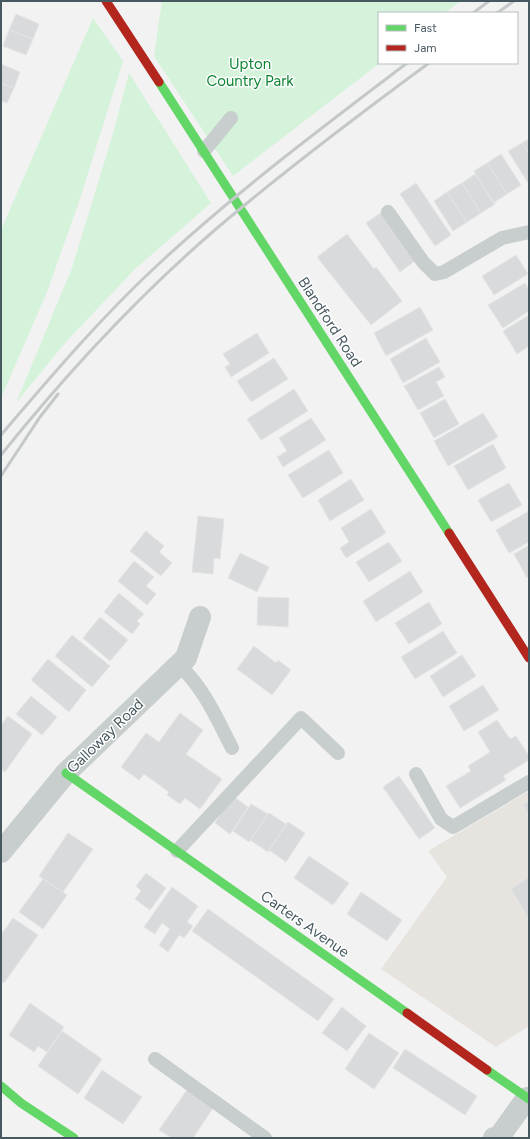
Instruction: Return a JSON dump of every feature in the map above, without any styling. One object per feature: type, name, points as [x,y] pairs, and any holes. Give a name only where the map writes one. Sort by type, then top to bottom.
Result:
[{"type":"main road","name":"Blandford Road","points":[[106,1],[529,658]]},
{"type":"main road","name":"Carters Avenue","points":[[66,773],[528,1098]]},
{"type":"main road","points":[[1,1086],[21,1103],[74,1138]]},
{"type":"street","name":"Galloway Road","points":[[1,852],[66,773],[186,658],[200,617]]},
{"type":"street","points":[[497,1138],[528,1098]]},
{"type":"lane","points":[[204,151],[231,118]]},
{"type":"lane","points":[[388,212],[423,262],[435,274],[444,272],[502,238],[529,232]]},
{"type":"lane","points":[[180,665],[193,678],[201,690],[232,748]]},
{"type":"lane","points":[[177,851],[301,718],[338,753]]},
{"type":"lane","points":[[416,774],[441,819],[452,827],[529,782]]},
{"type":"lane","points":[[155,1059],[265,1138]]},
{"type":"shaded area","points":[[529,791],[529,1026],[496,1047],[381,969],[447,877],[428,851]]},
{"type":"green space","name":"Upton Country Park","points":[[162,1],[461,1],[446,12],[378,12],[379,64],[233,176],[154,56]]},
{"type":"green space","points":[[93,18],[123,61],[80,199],[47,292],[1,398],[1,230]]},
{"type":"green space","points":[[129,73],[211,203],[135,269],[64,344],[16,403],[72,268],[112,137]]},
{"type":"building","points":[[16,14],[39,24],[33,39],[9,30]]},
{"type":"building","points":[[9,30],[33,39],[26,55],[3,46]]},
{"type":"building","points":[[1,64],[20,72],[14,88],[1,83]]},
{"type":"building","points":[[1,83],[14,88],[7,103],[1,101]]},
{"type":"building","points":[[529,139],[529,153],[522,143]]},
{"type":"building","points":[[522,143],[529,153],[528,183],[508,151]]},
{"type":"building","points":[[501,154],[521,185],[507,194],[487,163]]},
{"type":"building","points":[[487,163],[507,194],[493,203],[474,171]]},
{"type":"building","points":[[475,174],[495,204],[481,213],[462,183]]},
{"type":"building","points":[[416,183],[451,235],[435,246],[400,194]]},
{"type":"building","points":[[462,183],[481,213],[467,222],[447,192]]},
{"type":"building","points":[[447,192],[467,222],[453,231],[434,201]]},
{"type":"building","points":[[382,212],[415,261],[400,272],[366,223]]},
{"type":"building","points":[[347,234],[374,269],[376,267],[402,301],[371,325],[317,257]]},
{"type":"building","points":[[516,255],[528,274],[494,295],[482,276]]},
{"type":"building","points":[[525,283],[529,290],[529,311],[503,328],[488,305]]},
{"type":"building","points":[[420,307],[433,330],[386,356],[374,333]]},
{"type":"building","points":[[529,315],[529,346],[517,354],[503,331]]},
{"type":"building","points":[[257,333],[269,353],[231,377],[225,367],[230,364],[223,354]]},
{"type":"building","points":[[426,338],[440,362],[403,383],[390,359]]},
{"type":"building","points":[[274,358],[288,379],[251,402],[237,381]]},
{"type":"building","points":[[439,367],[445,377],[436,382],[444,396],[418,410],[404,386]]},
{"type":"building","points":[[294,389],[308,411],[261,440],[247,419]]},
{"type":"building","points":[[445,399],[459,424],[434,438],[420,413]]},
{"type":"building","points":[[483,413],[498,437],[448,466],[434,441]]},
{"type":"building","points":[[311,418],[326,440],[283,467],[277,457],[287,451],[279,438]]},
{"type":"building","points":[[493,444],[506,468],[468,490],[454,466]]},
{"type":"building","points":[[329,450],[343,473],[303,498],[288,475]]},
{"type":"building","points":[[351,479],[364,500],[330,521],[318,500]]},
{"type":"building","points":[[509,483],[522,505],[491,522],[478,500]]},
{"type":"building","points":[[371,509],[386,533],[346,558],[340,548],[349,542],[341,528]]},
{"type":"building","points":[[529,511],[529,542],[509,553],[496,530]]},
{"type":"building","points":[[198,516],[224,519],[220,559],[214,558],[213,574],[192,572]]},
{"type":"building","points":[[146,531],[164,546],[159,552],[172,563],[161,576],[130,551]]},
{"type":"building","points":[[389,542],[402,561],[369,582],[356,562]]},
{"type":"building","points":[[529,545],[529,577],[527,578],[514,554]]},
{"type":"building","points":[[240,553],[269,567],[257,592],[228,578]]},
{"type":"building","points":[[134,561],[154,577],[146,586],[156,594],[147,605],[118,581]]},
{"type":"building","points":[[410,571],[423,592],[376,622],[363,601]]},
{"type":"building","points":[[119,593],[144,614],[137,621],[140,624],[132,634],[104,612]]},
{"type":"building","points":[[258,597],[289,598],[288,627],[257,625]]},
{"type":"building","points":[[429,602],[442,624],[409,644],[395,623]]},
{"type":"building","points":[[100,617],[128,640],[110,661],[83,638]]},
{"type":"building","points":[[443,631],[457,653],[415,679],[401,657]]},
{"type":"building","points":[[72,635],[110,666],[92,687],[55,656]]},
{"type":"building","points":[[254,646],[276,663],[278,660],[291,670],[272,695],[237,669]]},
{"type":"building","points":[[462,655],[476,676],[443,697],[430,676]]},
{"type":"building","points":[[48,659],[86,690],[69,712],[31,680]]},
{"type":"building","points":[[483,685],[499,710],[464,731],[449,706]]},
{"type":"building","points":[[31,696],[57,717],[42,735],[16,714]]},
{"type":"building","points":[[180,713],[203,730],[186,754],[222,779],[200,809],[185,798],[180,804],[167,795],[169,792],[144,774],[139,780],[121,767],[146,733],[159,742]]},
{"type":"building","points":[[8,716],[32,734],[5,772],[1,769],[1,725]]},
{"type":"building","points":[[497,720],[510,739],[516,736],[529,756],[529,760],[503,776],[506,780],[460,808],[446,786],[471,771],[468,766],[490,752],[478,732]]},
{"type":"building","points":[[399,776],[435,828],[419,839],[383,787]]},
{"type":"building","points":[[233,796],[248,807],[230,834],[215,823]]},
{"type":"building","points":[[529,801],[529,815],[523,805]]},
{"type":"building","points":[[251,804],[268,814],[249,842],[233,831]]},
{"type":"building","points":[[269,813],[286,824],[268,852],[250,840]]},
{"type":"building","points":[[288,822],[305,833],[286,862],[269,850]]},
{"type":"building","points":[[68,833],[93,849],[63,892],[39,876]]},
{"type":"building","points":[[309,856],[349,883],[333,905],[294,878]]},
{"type":"building","points":[[146,873],[166,888],[150,910],[135,899],[141,891],[136,886]]},
{"type":"building","points":[[529,877],[529,920],[511,889]]},
{"type":"building","points":[[43,879],[67,895],[43,929],[19,912]]},
{"type":"building","points":[[172,887],[198,906],[187,922],[193,926],[184,938],[179,935],[168,952],[159,945],[170,929],[162,923],[155,934],[144,927]]},
{"type":"building","points":[[361,892],[402,920],[387,941],[347,914]]},
{"type":"building","points":[[208,909],[334,999],[318,1021],[192,931]]},
{"type":"building","points":[[13,918],[38,935],[4,983],[1,981],[1,935]]},
{"type":"building","points":[[30,1003],[64,1027],[47,1052],[38,1046],[34,1052],[9,1035]]},
{"type":"building","points":[[342,1007],[366,1026],[347,1051],[322,1033]]},
{"type":"building","points":[[62,1031],[102,1059],[78,1094],[38,1066]]},
{"type":"building","points":[[369,1033],[399,1053],[374,1089],[345,1069]]},
{"type":"building","points":[[405,1049],[477,1096],[465,1115],[393,1068]]},
{"type":"building","points":[[102,1070],[142,1097],[123,1124],[84,1098]]},
{"type":"building","points":[[189,1087],[215,1105],[193,1138],[172,1138],[159,1130]]},
{"type":"railway","points":[[474,12],[489,1]]},
{"type":"railway","points":[[498,12],[514,1]]},
{"type":"railway","points":[[1,435],[99,323],[163,260],[252,183],[406,64]]},
{"type":"railway","points":[[1,455],[51,395],[103,337],[187,255],[242,207],[294,165],[428,64]]},
{"type":"railway","points":[[1,476],[40,417],[58,394]]},
{"type":"traffic: fast","points":[[159,82],[449,533]]},
{"type":"traffic: fast","points":[[66,773],[407,1013]]},
{"type":"traffic: fast","points":[[487,1070],[529,1099]]},
{"type":"traffic: fast","points":[[1,1086],[21,1103],[74,1138]]},
{"type":"traffic: jam","points":[[106,1],[159,82]]},
{"type":"traffic: jam","points":[[449,533],[529,658]]},
{"type":"traffic: jam","points":[[407,1013],[487,1070]]}]
